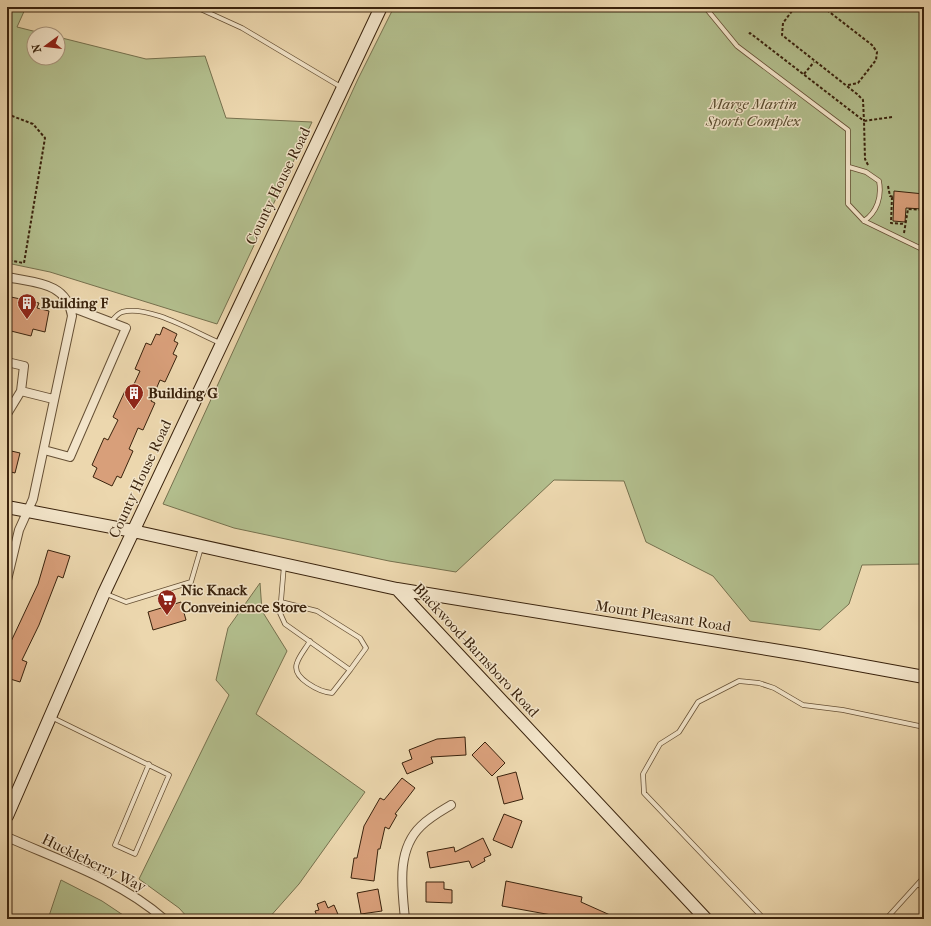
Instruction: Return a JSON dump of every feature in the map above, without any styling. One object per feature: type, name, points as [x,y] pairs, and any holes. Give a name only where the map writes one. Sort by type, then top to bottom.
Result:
[{"type":"main road","name":"County House Road","points":[[7,816],[104,593],[381,7]]},
{"type":"main road","name":"Blackwood-Barnsboro Road","points":[[7,507],[133,531],[397,589],[706,919]]},
{"type":"main road","name":"Mount Pleasant Road","points":[[397,589],[734,644],[924,677]]},
{"type":"street","points":[[7,277],[54,287],[65,298],[71,307],[72,316],[53,399],[33,499],[19,530],[7,580]]},
{"type":"street","points":[[44,450],[70,457],[126,328],[71,307]]},
{"type":"street","points":[[7,362],[24,366],[21,391],[7,414]]},
{"type":"street","points":[[21,391],[53,399]]},
{"type":"street","points":[[405,919],[401,882],[408,845],[420,826],[431,817],[452,805]]},
{"type":"street","name":"Huckleberry Way","points":[[7,837],[118,886],[140,899],[164,919]]},
{"type":"lane","points":[[196,7],[242,28],[343,88]]},
{"type":"lane","points":[[705,7],[737,46],[848,130],[848,204],[864,221],[924,250]]},
{"type":"lane","points":[[849,168],[866,172],[878,182],[880,190],[873,215],[864,221]]},
{"type":"lane","points":[[110,322],[118,314],[124,312],[143,312],[158,316],[221,343]]},
{"type":"lane","points":[[104,593],[126,602],[191,582],[201,547]]},
{"type":"lane","points":[[284,565],[280,614],[285,624],[350,670]]},
{"type":"lane","points":[[281,602],[317,610],[360,638],[366,648],[332,693],[320,691],[303,680],[296,668],[296,663],[310,641]]},
{"type":"lane","points":[[764,919],[644,793],[643,774],[660,744],[679,732],[698,702],[740,681],[759,683],[774,688],[802,706],[843,710],[924,727]]},
{"type":"lane","points":[[50,717],[148,764],[169,775],[135,854],[115,844],[148,764]]},
{"type":"lane","points":[[886,919],[924,877]]},
{"type":"lane","points":[[919,884],[924,890]]},
{"type":"path","points":[[795,7],[783,23],[782,35],[814,62],[847,85],[863,100],[865,159],[871,167]]},
{"type":"path","points":[[823,7],[872,44],[877,52],[876,60],[858,84],[847,85]]},
{"type":"path","points":[[749,34],[750,33],[864,121],[892,117]]},
{"type":"path","points":[[804,74],[814,62]]},
{"type":"path","points":[[7,114],[33,124],[45,138],[24,263],[7,260]]},
{"type":"path","points":[[887,181],[890,196],[893,197],[891,223],[905,224]]},
{"type":"path","points":[[910,237],[904,234],[908,209],[924,210]]},
{"type":"green space","points":[[7,7],[26,7],[17,27],[26,29],[26,66],[66,66],[66,39],[146,59],[205,56],[226,118],[312,122],[217,324],[50,272],[7,263]]},
{"type":"green space","name":"Marge Martin Sports Complex","points":[[394,7],[924,7],[924,564],[862,565],[849,604],[820,630],[750,621],[713,576],[646,542],[624,481],[554,480],[456,572],[389,561],[234,528],[163,504],[358,79]]},
{"type":"green space","points":[[260,583],[262,611],[287,651],[256,714],[365,792],[299,884],[268,919],[189,919],[179,908],[139,879],[229,695],[216,680],[228,628]]},
{"type":"green space","points":[[61,880],[102,901],[129,919],[48,919]]},
{"type":"building","points":[[894,191],[924,194],[923,209],[906,208],[905,222],[893,221]]},
{"type":"building","name":"Building F","points":[[11,297],[39,303],[37,308],[49,311],[45,332],[33,329],[31,336],[7,330],[7,302],[9,303]]},
{"type":"building","name":"Building G","points":[[163,327],[177,334],[174,341],[178,343],[173,354],[177,356],[165,382],[160,380],[151,401],[155,403],[143,430],[138,428],[129,449],[133,451],[121,478],[117,476],[112,486],[93,477],[97,468],[92,465],[104,438],[108,440],[118,420],[113,417],[125,391],[130,393],[140,371],[135,369],[146,343],[151,345],[156,334],[160,335]]},
{"type":"building","points":[[7,450],[20,453],[15,473],[7,471]]},
{"type":"building","points":[[48,550],[70,556],[63,578],[58,576],[39,625],[22,660],[27,662],[20,682],[7,678],[7,650],[38,584]]},
{"type":"building","name":"Nic Knack Conveinience Store","points":[[181,602],[186,620],[153,630],[148,612]]},
{"type":"building","points":[[465,737],[466,755],[431,757],[433,763],[407,774],[402,763],[412,759],[409,750],[437,739]]},
{"type":"building","points":[[485,742],[505,763],[492,776],[472,755]]},
{"type":"building","points":[[516,772],[523,799],[504,804],[497,777]]},
{"type":"building","points":[[402,778],[415,788],[395,814],[397,815],[389,829],[385,827],[380,849],[378,849],[374,881],[351,878],[354,858],[357,858],[364,826],[380,798],[384,800]]},
{"type":"building","points":[[504,814],[522,821],[512,848],[493,840]]},
{"type":"building","points":[[483,838],[491,855],[484,858],[485,861],[472,868],[469,861],[430,868],[427,852],[454,847],[455,852]]},
{"type":"building","points":[[506,881],[582,897],[581,902],[619,919],[556,919],[557,916],[502,906]]},
{"type":"building","points":[[426,882],[444,882],[444,889],[452,890],[452,903],[426,902]]},
{"type":"building","points":[[378,889],[382,911],[361,914],[357,893]]},
{"type":"building","points":[[325,901],[328,908],[334,905],[340,919],[318,919],[315,911],[319,910],[317,904]]},
{"type":"place","name":"Building F","points":[[27,320]]},
{"type":"place","name":"Building G","points":[[134,410]]},
{"type":"place","name":"Nic Knack Conveinience Store","points":[[167,616]]}]
